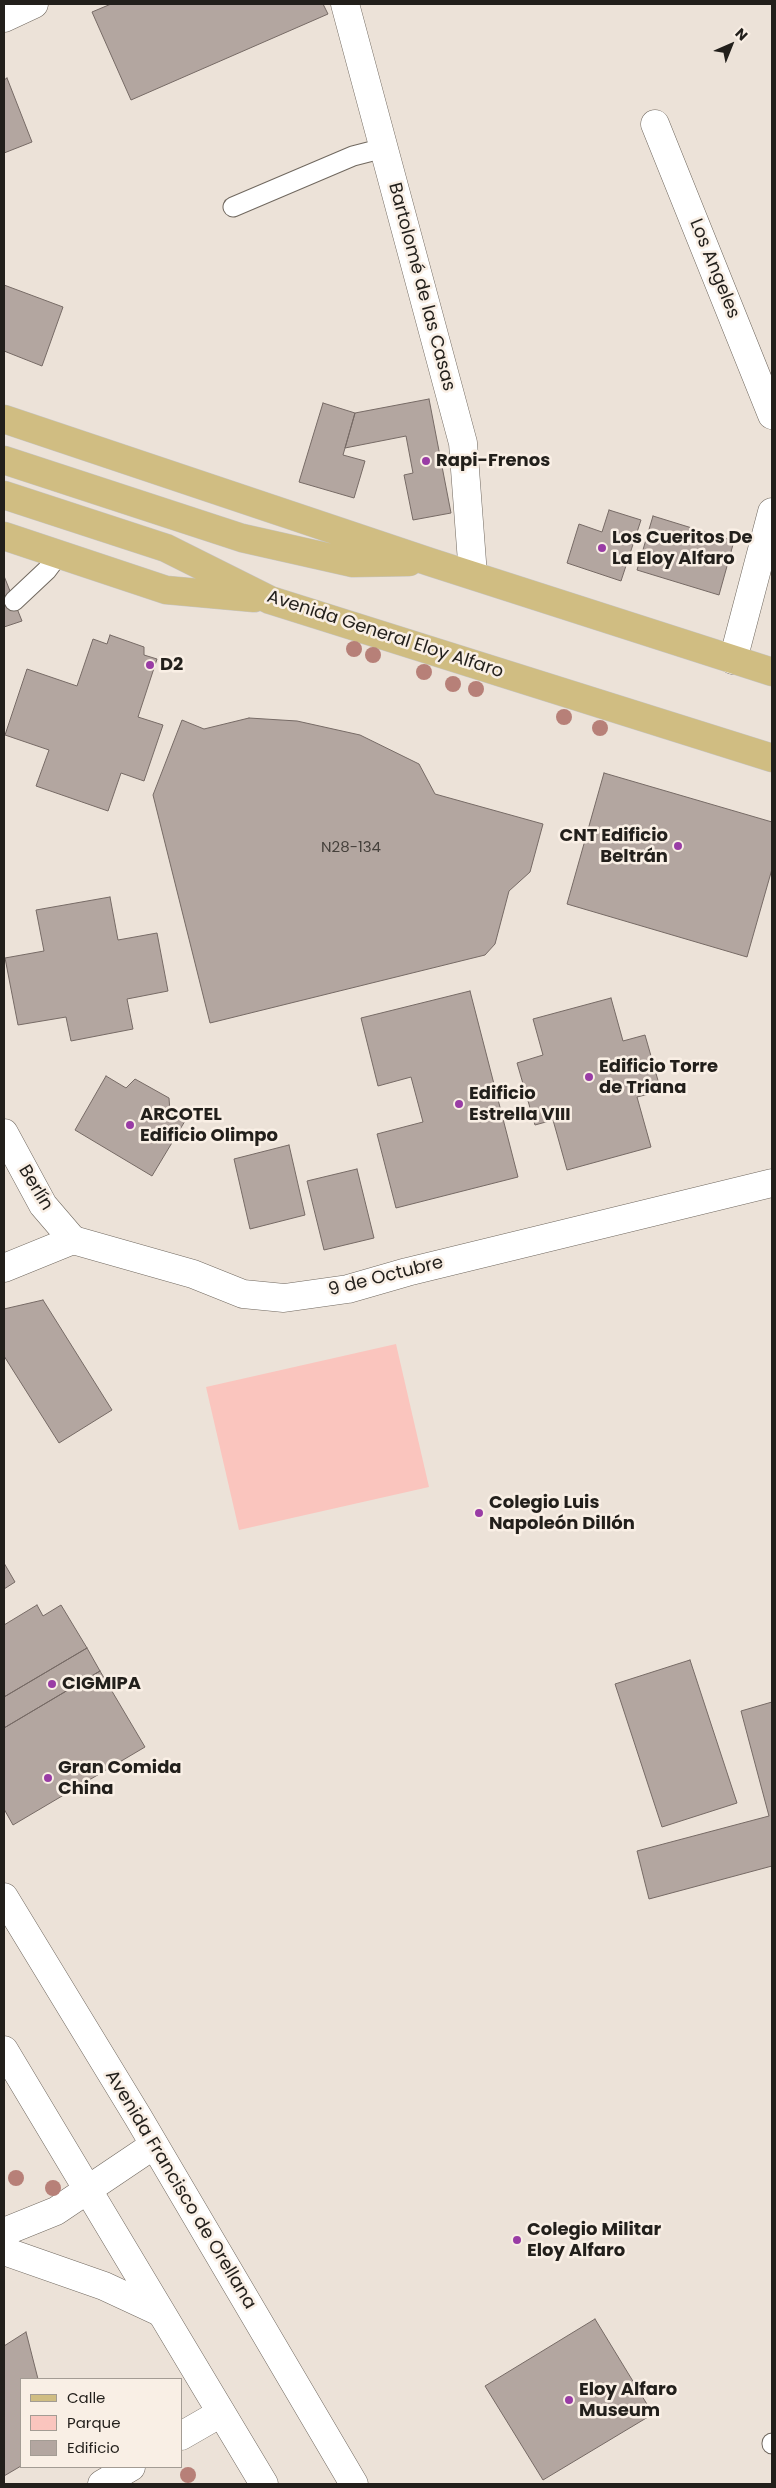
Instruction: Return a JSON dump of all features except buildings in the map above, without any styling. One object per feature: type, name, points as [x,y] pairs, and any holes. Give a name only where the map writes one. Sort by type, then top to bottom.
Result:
[{"type":"main road","points":[[4,419],[430,562],[772,672]]},
{"type":"main road","points":[[4,460],[242,538],[353,563],[430,562]]},
{"type":"main road","name":"Avenida General Eloy Alfaro","points":[[4,495],[166,548],[270,600],[772,758]]},
{"type":"main road","points":[[4,536],[166,590],[270,600]]},
{"type":"street","points":[[4,18],[34,4]]},
{"type":"street","name":"Bartolomé de las Casas","points":[[345,4],[463,443],[473,575]]},
{"type":"street","name":"Los Angeles","points":[[655,124],[772,415]]},
{"type":"street","points":[[733,660],[772,512]]},
{"type":"street","name":"Berlín","points":[[4,1133],[43,1205],[72,1240]]},
{"type":"street","name":"9 de Octubre","points":[[72,1240],[193,1274],[243,1294],[284,1298],[348,1289],[406,1272],[772,1183]]},
{"type":"street","points":[[4,1268],[72,1240]]},
{"type":"street","name":"Avenida Francisco de Orellana","points":[[4,1897],[154,2145],[354,2484]]},
{"type":"street","points":[[4,2050],[264,2484]]},
{"type":"street","points":[[4,2232],[56,2211],[154,2145]]},
{"type":"street","points":[[4,2251],[104,2286],[160,2312]]},
{"type":"street","points":[[182,2435],[221,2413]]},
{"type":"street","points":[[102,2484],[129,2468]]},
{"type":"lane","points":[[233,207],[353,156],[384,148]]},
{"type":"lane","points":[[14,601],[47,570],[59,554]]},
{"type":"green space","points":[[396,1344],[429,1487],[239,1530],[206,1387]]},
{"type":"place","name":"Rapi-Frenos","points":[[426,461]]},
{"type":"place","name":"Los Cueritos De La Eloy Alfaro","points":[[602,548]]},
{"type":"place","name":"D2","points":[[150,665]]},
{"type":"place","name":"CNT Edificio Beltrán","points":[[678,846]]},
{"type":"place","name":"Edificio Torre de Triana","points":[[589,1077]]},
{"type":"place","name":"Edificio Estrella VIII","points":[[459,1104]]},
{"type":"place","name":"ARCOTEL Edificio Olimpo","points":[[130,1125]]},
{"type":"place","name":"Colegio Luis Napoleón Dillón","points":[[479,1513]]},
{"type":"place","name":"CIGMIPA","points":[[52,1684]]},
{"type":"place","name":"Gran Comida China","points":[[48,1778]]},
{"type":"place","name":"Colegio Militar Eloy Alfaro","points":[[517,2240]]},
{"type":"place","name":"Eloy Alfaro Museum","points":[[569,2400]]}]
